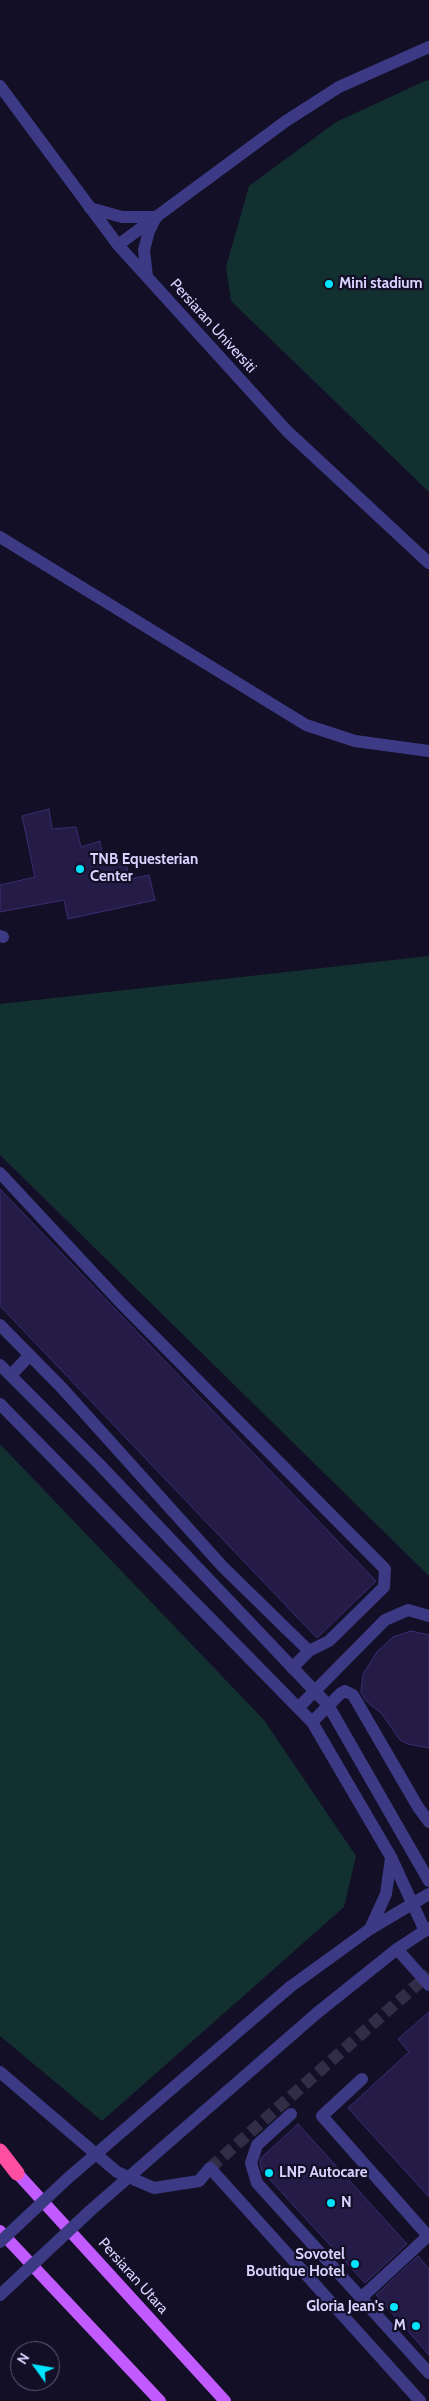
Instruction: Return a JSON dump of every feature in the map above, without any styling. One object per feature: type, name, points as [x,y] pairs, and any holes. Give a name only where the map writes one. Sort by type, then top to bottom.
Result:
[{"type":"highway","points":[[0,2151],[17,2173]]},
{"type":"highway","points":[[0,2157],[17,2173]]},
{"type":"main road","name":"Persiaran Utara","points":[[17,2173],[225,2401]]},
{"type":"main road","points":[[0,2231],[160,2401]]},
{"type":"street","points":[[118,245],[286,121],[339,87],[429,47]]},
{"type":"street","name":"Persiaran Universiti","points":[[0,86],[118,245],[286,431],[429,562]]},
{"type":"street","points":[[90,208],[122,217],[156,217]]},
{"type":"street","points":[[147,277],[144,250],[149,231],[156,217]]},
{"type":"street","points":[[0,537],[306,725],[355,741],[429,751]]},
{"type":"street","points":[[0,1173],[121,1303],[386,1569],[384,1587],[328,1642],[309,1651],[292,1668]]},
{"type":"street","points":[[0,1324],[223,1566],[309,1651]]},
{"type":"street","points":[[11,1375],[30,1355]]},
{"type":"street","points":[[0,1365],[100,1465],[328,1706],[429,1881]]},
{"type":"street","points":[[0,1404],[312,1722],[391,1858],[428,1930],[396,1949],[317,2013],[91,2210],[0,2295]]},
{"type":"street","points":[[299,1707],[385,1620],[408,1610],[429,1616]]},
{"type":"street","points":[[312,1722],[345,1691],[353,1695],[418,1807],[429,1822]]},
{"type":"street","points":[[411,1849],[429,1858]]},
{"type":"street","points":[[370,1929],[386,1894],[391,1858]]},
{"type":"street","points":[[0,2242],[67,2179],[290,1987],[370,1929],[412,1902],[429,1894]]},
{"type":"street","points":[[396,1949],[429,1985]]},
{"type":"street","points":[[0,2072],[116,2172],[154,2188],[199,2181],[210,2168],[420,2401]]},
{"type":"street","points":[[361,2298],[429,2236],[322,2116],[362,2079]]},
{"type":"street","points":[[291,2114],[257,2145],[251,2163],[252,2174],[257,2184],[429,2373]]},
{"type":"green space","name":"Mini stadium","points":[[427,80],[429,81],[429,492],[231,301],[226,267],[249,186],[336,122]]},
{"type":"green space","points":[[429,956],[429,1576],[0,1155],[0,1004]]},
{"type":"green space","points":[[0,1444],[264,1720],[356,1856],[344,1907],[102,2121],[0,2036]]},
{"type":"building","name":"TNB Equesterian Center","points":[[49,809],[52,829],[76,827],[81,847],[100,841],[104,863],[125,860],[130,879],[149,875],[155,900],[68,919],[64,900],[0,912],[0,885],[35,877],[22,816]]},
{"type":"building","points":[[0,1189],[376,1581],[317,1638],[0,1306]]},
{"type":"building","points":[[411,1631],[429,1635],[429,1748],[408,1744],[400,1740],[382,1714],[366,1701],[361,1692],[363,1674],[377,1652],[393,1637]]},
{"type":"building","points":[[429,2012],[429,2197],[348,2108],[409,2052],[398,2039]]},
{"type":"building","name":"N","points":[[298,2124],[407,2244],[365,2283],[262,2171],[261,2158]]},
{"type":"building","name":"M","points":[[418,2256],[429,2269],[429,2355],[376,2295]]},
{"type":"tunnel","points":[[210,2168],[429,1974]]},
{"type":"place","name":"Mini stadium","points":[[329,284]]},
{"type":"place","name":"TNB Equesterian Center","points":[[80,869]]},
{"type":"place","name":"LNP Autocare","points":[[269,2173]]},
{"type":"place","name":"N","points":[[331,2203]]},
{"type":"place","name":"Sovotel Boutique Hotel","points":[[355,2264]]},
{"type":"place","name":"Gloria Jean's","points":[[394,2307]]},
{"type":"place","name":"M","points":[[416,2326]]}]
